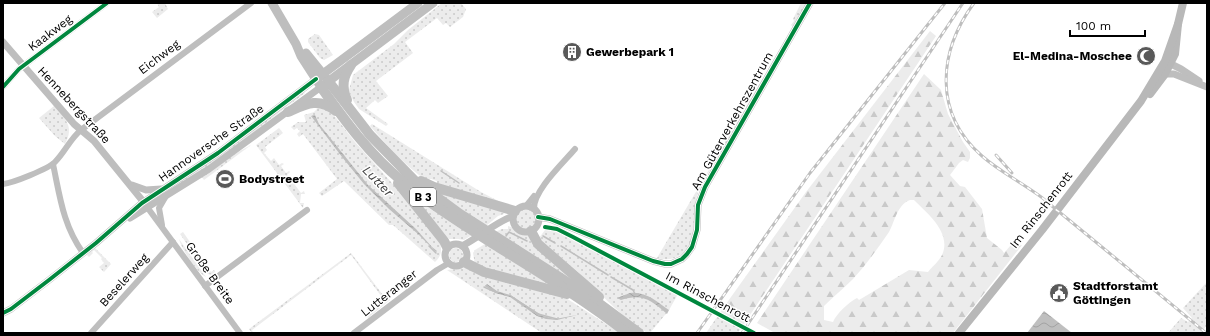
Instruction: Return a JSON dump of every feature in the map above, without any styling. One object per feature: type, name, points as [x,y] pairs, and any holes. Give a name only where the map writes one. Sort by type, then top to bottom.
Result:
[{"type":"highway","name":"B 3","points":[[351,65],[345,74],[343,83],[348,114],[364,143],[380,161],[424,199],[473,226],[589,296],[616,316],[627,330]]},
{"type":"highway","points":[[322,81],[348,114]]},
{"type":"highway","points":[[288,112],[304,105],[317,103],[348,114]]},
{"type":"highway","name":"B 3","points":[[348,114],[405,172],[473,226]]},
{"type":"highway","points":[[380,161],[444,241],[447,247]]},
{"type":"highway","points":[[405,172],[434,187],[514,217]]},
{"type":"highway","points":[[531,231],[538,244],[589,288],[616,316]]},
{"type":"highway","name":"B 3","points":[[498,242],[575,296],[627,330],[639,333]]},
{"type":"highway","points":[[464,262],[484,272],[575,296]]},
{"type":"highway","name":"B 3","points":[[555,282],[589,296]]},
{"type":"main road","points":[[272,3],[296,44],[305,53],[322,81]]},
{"type":"main road","name":"Hannoversche Straße","points":[[322,81],[418,3]]},
{"type":"main road","name":"Hannoversche Straße","points":[[322,81],[351,65],[433,3]]},
{"type":"main road","name":"Im Rinschenrott","points":[[959,333],[1042,230],[1161,74],[1168,62],[1183,3]]},
{"type":"street","name":"Eichweg","points":[[54,164],[75,134],[251,3]]},
{"type":"street","name":"Am Güterverkehrszentrum","points":[[538,220],[555,221],[658,263],[671,264],[685,257],[691,250],[695,240],[698,205],[705,187],[810,3]]},
{"type":"street","name":"Kaakweg","points":[[3,87],[15,72],[23,65],[103,4]]},
{"type":"street","name":"Hennebergstraße","points":[[3,42],[74,124],[94,141],[145,205]]},
{"type":"street","points":[[1168,62],[1194,77],[1205,86]]},
{"type":"street","points":[[1161,74],[1174,74],[1205,86]]},
{"type":"street","name":"Hannoversche Straße","points":[[145,205],[166,195],[209,169],[288,112],[322,81]]},
{"type":"street","name":"Hannoversche Straße","points":[[3,313],[11,309],[118,224],[129,219],[165,188],[322,81]]},
{"type":"street","points":[[464,248],[500,221],[514,217],[520,208],[526,206],[575,149]]},
{"type":"street","points":[[3,184],[28,176],[54,164],[63,213],[74,241],[83,253]]},
{"type":"street","points":[[129,183],[146,190],[165,188]]},
{"type":"street","points":[[514,217],[519,230],[522,232],[531,231],[536,227],[538,220],[534,209],[534,201],[544,185]]},
{"type":"street","name":"Große Breite","points":[[162,226],[159,208],[166,195]]},
{"type":"street","name":"Große Breite","points":[[145,205],[240,333]]},
{"type":"street","points":[[526,206],[534,209]]},
{"type":"street","points":[[205,286],[307,210]]},
{"type":"street","name":"Beselerweg","points":[[91,333],[173,242]]},
{"type":"street","points":[[447,247],[454,244],[464,248]]},
{"type":"street","name":"Lutteranger","points":[[354,333],[447,261],[445,252],[447,247]]},
{"type":"street","points":[[447,261],[456,266],[464,262],[466,257],[464,248]]},
{"type":"green space","points":[[157,3],[165,3],[168,9],[157,18],[152,12],[159,7]]},
{"type":"green space","points":[[442,3],[461,3],[466,9],[463,17],[450,27],[446,23],[443,25],[437,18],[405,42],[413,53],[376,81],[388,96],[378,103],[375,100],[366,108],[388,124],[386,126],[359,109],[354,102],[349,90],[353,75],[394,44],[408,30]]},
{"type":"green space","points":[[801,3],[807,3],[756,95],[699,190],[695,205],[694,228],[691,242],[687,249],[677,257],[665,259],[657,258],[793,27],[791,25],[794,21],[793,19]]},
{"type":"green space","points":[[930,31],[936,36],[748,318],[726,304],[806,192]]},
{"type":"green space","points":[[315,34],[319,35],[333,55],[324,60],[320,58],[308,42],[308,39]]},
{"type":"green space","points":[[924,74],[941,90],[948,114],[970,152],[968,162],[963,160],[950,175],[960,186],[965,187],[982,209],[987,238],[1004,253],[1011,245],[1022,245],[953,333],[775,333],[757,323]],"holes":[[[914,200],[937,224],[944,239],[942,255],[928,272],[909,270],[859,300],[857,298],[843,308],[833,322],[824,320],[824,306],[853,279],[867,262],[889,232],[899,209],[906,202]]]},
{"type":"green space","points":[[304,92],[305,93],[212,164],[160,196],[159,195]]},
{"type":"green space","points":[[54,106],[65,119],[69,127],[68,138],[65,144],[55,136],[39,118]]},
{"type":"green space","points":[[318,108],[327,110],[333,114],[355,142],[401,193],[438,238],[441,254],[435,262],[393,225],[389,225],[344,181],[322,196],[319,193],[337,179],[303,134],[299,137],[297,134],[300,131],[297,128],[294,130],[291,127],[298,122],[306,122],[304,115],[314,112]]},
{"type":"green space","points":[[372,124],[481,192],[506,205],[437,184],[437,181],[431,179],[426,180],[410,168],[396,154],[370,126]]},
{"type":"green space","points":[[279,128],[283,133],[265,147],[267,150],[264,153],[271,161],[274,158],[279,165],[282,163],[284,164],[281,166],[286,173],[289,171],[290,172],[287,175],[294,183],[297,181],[298,182],[295,185],[301,193],[304,191],[305,194],[301,194],[300,203],[304,203],[303,208],[256,145]]},
{"type":"green space","points":[[251,145],[204,180],[202,177],[238,152]]},
{"type":"green space","points":[[429,187],[505,211],[504,214],[498,216],[486,226]]},
{"type":"green space","points":[[410,194],[472,235],[464,240],[449,239]]},
{"type":"green space","points":[[526,209],[533,212],[536,219],[533,226],[526,229],[519,226],[516,219],[519,212]]},
{"type":"green space","points":[[508,226],[522,233],[529,234],[587,291],[495,232],[502,229],[508,229]]},
{"type":"green space","points":[[545,230],[561,233],[678,294],[669,310],[650,333],[644,331],[625,317],[578,272],[542,242],[539,238]]},
{"type":"green space","points":[[183,232],[211,272],[214,270],[216,273],[213,275],[208,274],[180,234]]},
{"type":"green space","points":[[179,239],[206,277],[198,271],[190,260]]},
{"type":"green space","points":[[485,244],[555,287],[483,269],[475,264],[473,253]]},
{"type":"green space","points":[[95,248],[111,264],[104,272],[99,267],[104,263],[101,259],[102,258],[94,250],[89,257],[87,255]]},
{"type":"green space","points":[[453,248],[459,248],[463,252],[463,258],[459,262],[453,262],[449,258],[449,252]]},
{"type":"green space","points":[[351,253],[386,299],[388,297],[390,300],[368,318],[365,314],[384,300],[351,255],[252,330],[252,333],[249,329]]},
{"type":"green space","points":[[466,268],[566,298],[620,333],[542,333],[447,270]]},
{"type":"green space","points":[[1207,282],[1207,325],[1201,333],[1168,333],[1181,318],[1188,322],[1192,318],[1183,308]]},
{"type":"green space","points":[[726,304],[748,318],[738,333],[706,333]]},
{"type":"water","points":[[315,115],[319,124],[368,185],[416,229],[437,251],[436,252],[364,184],[311,116]]},
{"type":"water","points":[[487,284],[497,291],[510,295],[543,316],[555,319],[577,315],[557,320],[537,316],[510,297],[495,293],[485,286]]},
{"type":"water","points":[[630,293],[646,295],[669,310],[667,314],[646,299],[635,297],[621,300],[617,298]]},
{"type":"water","points":[[1044,311],[1072,333],[1027,333]]},
{"type":"waterway","points":[[441,171],[459,183]]},
{"type":"waterway","points":[[506,236],[509,232],[527,241]]},
{"type":"waterway","points":[[543,236],[555,243]]},
{"type":"waterway","name":"Lutter","points":[[429,246],[436,253]]},
{"type":"waterway","points":[[561,246],[608,275]]},
{"type":"waterway","points":[[611,277],[633,290],[635,294]]},
{"type":"waterway","name":"Lutter","points":[[484,287],[493,291]]},
{"type":"waterway","name":"Lutter","points":[[511,296],[538,314],[557,319]]},
{"type":"railway","points":[[697,333],[810,173],[945,3]]},
{"type":"railway","points":[[742,333],[963,3]]},
{"type":"railway","points":[[974,3],[962,22],[953,42],[948,62],[946,82],[948,102],[955,121],[966,139],[982,156],[1043,198],[1206,333]]},
{"type":"railway","points":[[996,155],[1012,173]]},
{"type":"cycle path","points":[[3,87],[19,69],[107,3]]},
{"type":"cycle path","points":[[538,217],[550,219],[653,261],[671,264],[682,259],[692,247],[697,230],[698,205],[705,187],[810,3]]},
{"type":"cycle path","points":[[3,313],[11,309],[96,243],[142,203],[218,153],[316,79]]},
{"type":"cycle path","points":[[545,227],[557,229],[573,237],[754,333]]},
{"type":"place","name":"Gewerbepark 1","points":[[572,52]]},
{"type":"place","name":"El-Medina-Moschee","points":[[1146,56]]},
{"type":"place","name":"Bodystreet","points":[[225,179]]},
{"type":"place","name":"Stadtforstamt Göttingen","points":[[1059,293]]}]
